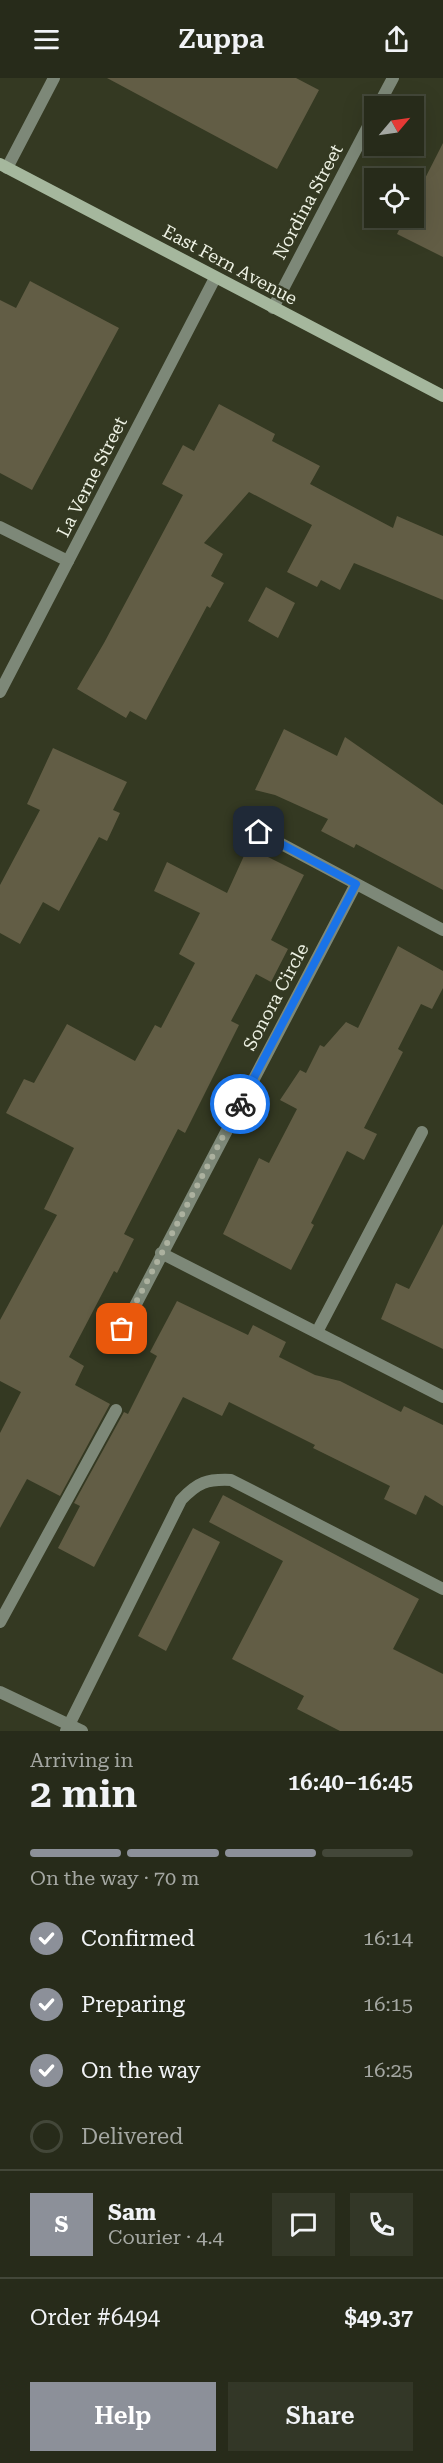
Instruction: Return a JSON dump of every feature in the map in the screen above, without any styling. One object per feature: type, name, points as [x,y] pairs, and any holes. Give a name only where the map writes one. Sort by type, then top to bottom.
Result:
[{"type":"street","points":[[4,166],[54,78]]},
{"type":"street","points":[[383,96],[393,78]]},
{"type":"street","name":"Nordina Street","points":[[273,308],[364,134]]},
{"type":"street","name":"East Fern Avenue","points":[[4,166],[443,396]]},
{"type":"street","name":"La Verne Street","points":[[0,692],[215,278]]},
{"type":"street","points":[[0,527],[68,561]]},
{"type":"street","points":[[259,832],[443,930]]},
{"type":"street","name":"Sonora Circle","points":[[113,1348],[356,884]]},
{"type":"street","points":[[317,1332],[422,1132]]},
{"type":"street","points":[[161,1253],[443,1397]]},
{"type":"street","points":[[0,1622],[116,1410]]},
{"type":"street","points":[[68,1728],[181,1500],[194,1486],[213,1479],[231,1480],[443,1589]]},
{"type":"street","points":[[0,1692],[68,1728],[82,1731]]},
{"type":"building","points":[[107,78],[296,78],[319,90],[277,169]]},
{"type":"building","points":[[443,143],[443,257],[397,234],[400,228],[424,228],[424,180]]},
{"type":"building","points":[[30,281],[119,328],[32,490],[0,473],[0,300],[16,308]]},
{"type":"building","points":[[219,404],[275,434],[272,441],[320,466],[310,484],[393,528],[397,516],[443,536],[443,600],[354,563],[340,590],[321,580],[317,587],[287,572],[312,525],[249,492],[204,543],[223,554],[211,576],[224,583],[210,608],[207,606],[146,720],[130,711],[126,718],[77,689],[183,495],[162,484],[183,445],[194,451]]},
{"type":"building","points":[[266,587],[295,603],[278,638],[248,621]]},
{"type":"building","points":[[284,729],[337,756],[345,737],[443,805],[443,890],[356,844],[354,848],[321,831],[328,819],[275,795],[255,790]]},
{"type":"building","points":[[53,748],[127,782],[113,810],[120,813],[107,841],[99,837],[59,911],[43,902],[20,944],[0,933],[0,885],[40,810],[27,804]]},
{"type":"building","points":[[248,847],[304,875],[271,940],[288,949],[271,982],[256,974],[231,1021],[239,1025],[185,1133],[178,1129],[124,1234],[134,1239],[117,1273],[114,1271],[69,1357],[84,1366],[75,1385],[110,1404],[60,1496],[27,1479],[0,1528],[0,1433],[21,1392],[0,1381],[0,1320],[57,1215],[44,1209],[74,1148],[6,1113],[24,1079],[34,1083],[67,1024],[135,1061],[155,1025],[161,1028],[195,963],[179,954],[200,913],[154,891],[167,862],[227,893]]},
{"type":"building","points":[[398,946],[443,971],[443,988],[432,1009],[421,1004],[398,1049],[403,1052],[364,1128],[377,1134],[364,1160],[347,1151],[311,1223],[314,1225],[291,1270],[223,1234],[259,1158],[269,1163],[297,1109],[280,1100],[300,1070],[306,1073],[320,1045],[324,1047],[346,1022],[358,1028]]},
{"type":"building","points":[[443,1224],[443,1349],[381,1319],[396,1283],[409,1289]]},
{"type":"building","points":[[177,1301],[248,1335],[253,1325],[286,1342],[279,1357],[315,1375],[340,1381],[401,1412],[404,1406],[443,1425],[443,1506],[425,1495],[416,1515],[384,1499],[390,1486],[313,1448],[315,1445],[229,1402],[222,1416],[183,1397],[94,1567],[58,1548],[80,1506],[74,1503],[124,1412],[128,1414],[157,1356],[150,1352]]},
{"type":"building","points":[[223,1495],[419,1599],[393,1649],[443,1674],[443,1731],[340,1731],[297,1709],[304,1696],[232,1659],[283,1561],[209,1522]]},
{"type":"building","points":[[193,1528],[220,1542],[166,1651],[138,1636]]},
{"type":"way so far","points":[[122,1329],[240,1104]]},
{"type":"route","points":[[240,1104],[356,884],[259,832]]}]
